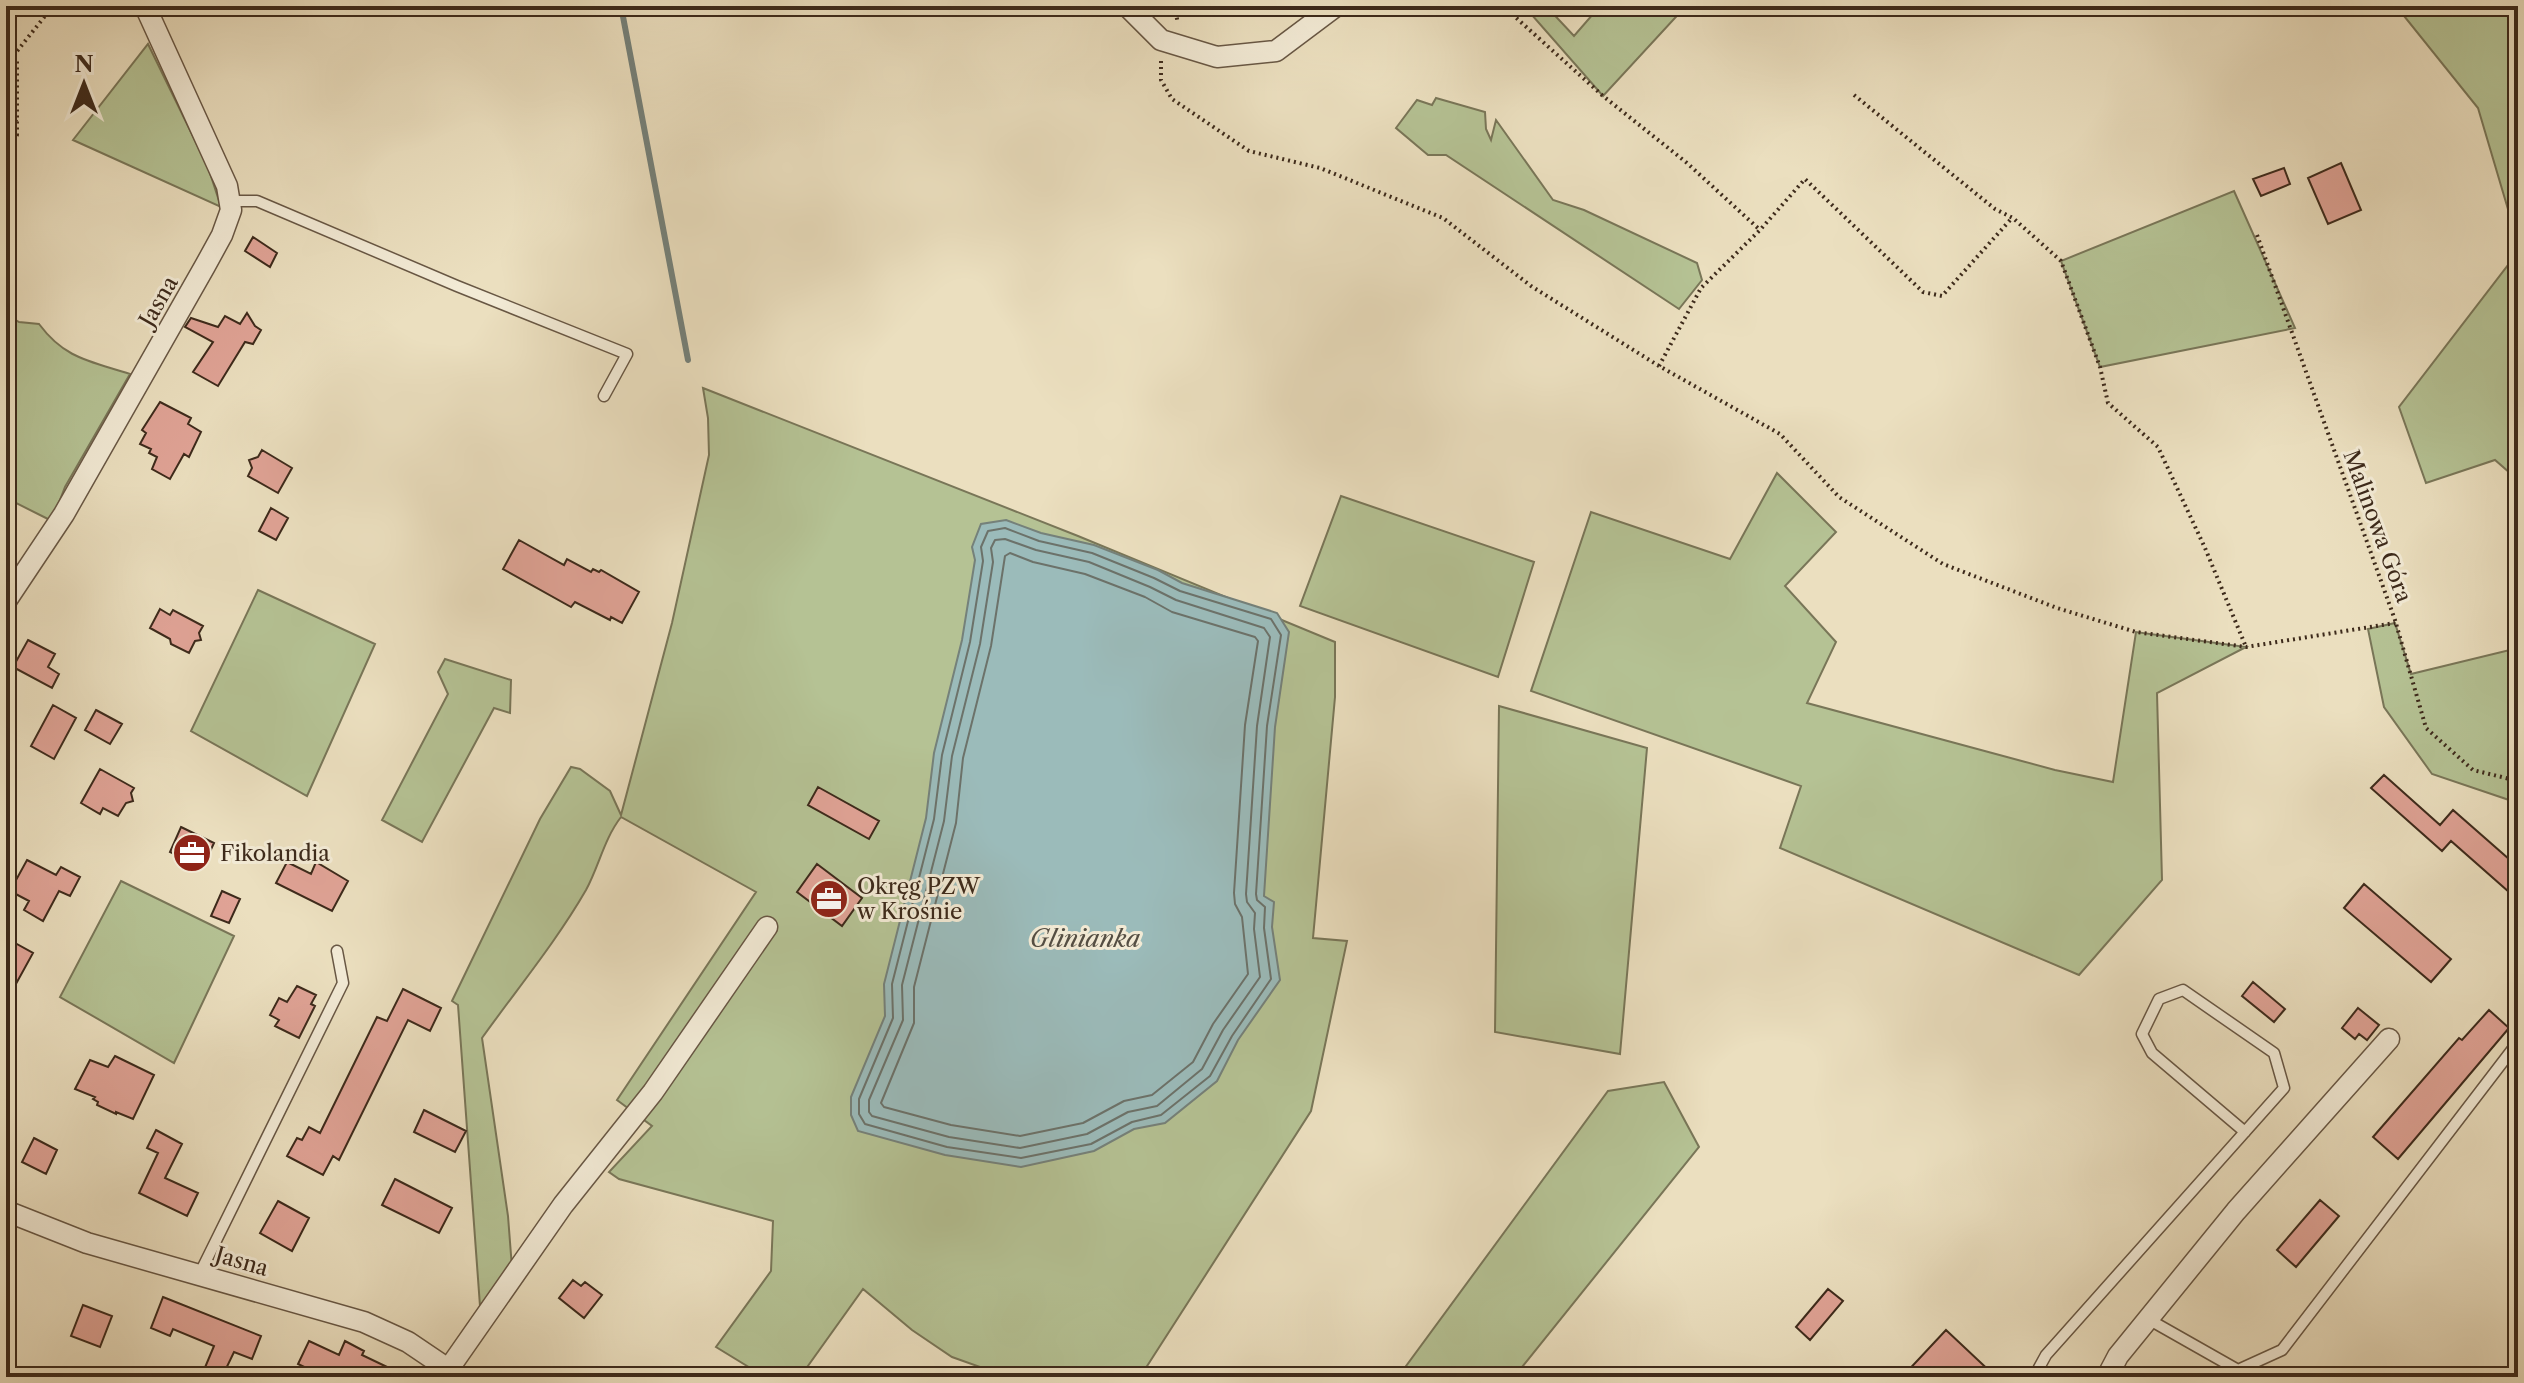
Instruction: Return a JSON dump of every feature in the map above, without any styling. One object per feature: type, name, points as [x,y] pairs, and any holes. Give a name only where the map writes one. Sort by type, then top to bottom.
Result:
[{"type":"street","points":[[145,6],[227,186],[229,201]]},
{"type":"street","points":[[1127,6],[1161,40],[1217,57],[1276,51],[1336,6]]},
{"type":"street","name":"Jasna","points":[[6,601],[64,514],[205,266],[227,223],[231,210],[229,201]]},
{"type":"street","points":[[449,1374],[563,1205],[653,1092],[767,927]]},
{"type":"street","points":[[2107,1377],[2118,1356],[2236,1211],[2389,1039]]},
{"type":"street","name":"Jasna","points":[[6,1211],[87,1243],[364,1322],[408,1342],[449,1374]]},
{"type":"lane","points":[[229,201],[257,201],[627,354],[604,396]]},
{"type":"lane","points":[[200,1273],[343,983],[337,951]]},
{"type":"lane","points":[[2034,1377],[2046,1355],[2245,1132],[2284,1088],[2274,1053],[2183,990],[2159,999],[2142,1034],[2152,1053],[2245,1132]]},
{"type":"lane","points":[[2148,1319],[2238,1370],[2282,1350],[2518,1042]]},
{"type":"path","points":[[6,65],[53,6]]},
{"type":"path","points":[[1503,6],[1635,124],[1687,163],[1760,230]]},
{"type":"path","points":[[1161,40],[1161,80],[1172,99],[1249,151],[1320,168],[1443,218],[1531,286],[1659,366],[1780,434],[1839,497],[1943,564],[2057,608],[2136,632],[2246,647],[2395,623]]},
{"type":"path","points":[[6,150],[17,135],[18,123],[17,60],[12,55]]},
{"type":"path","points":[[1854,95],[1995,209],[2013,218],[2061,261],[2100,367],[2108,403],[2158,447],[2246,647]]},
{"type":"path","points":[[6,115],[18,123]]},
{"type":"path","points":[[1659,366],[1701,288],[1760,230],[1805,179],[1923,292],[1942,296],[2013,218]]},
{"type":"path","name":"Malinowa Góra","points":[[2257,235],[2395,623],[2426,728],[2473,770],[2518,781]]},
{"type":"green space","points":[[1524,6],[1546,6],[1574,36],[1600,6],[1686,6],[1603,96]]},
{"type":"green space","points":[[2396,6],[2518,6],[2518,243],[2478,108]]},
{"type":"green space","points":[[148,44],[208,167],[221,207],[73,140]]},
{"type":"green space","points":[[1436,98],[1485,112],[1486,129],[1491,140],[1496,120],[1553,200],[1584,210],[1697,263],[1702,280],[1679,309],[1446,155],[1428,155],[1396,128],[1417,100],[1432,105]]},
{"type":"green space","points":[[2234,191],[2295,328],[2100,367],[2061,261]]},
{"type":"green space","points":[[2518,252],[2518,480],[2495,460],[2426,483],[2399,407]]},
{"type":"green space","points":[[6,314],[19,322],[39,324],[59,345],[79,357],[130,374],[65,487],[52,521],[6,498]]},
{"type":"green space","points":[[703,388],[1078,536],[1335,642],[1335,697],[1313,938],[1347,941],[1311,1111],[1140,1377],[987,1377],[983,1368],[952,1357],[912,1330],[863,1289],[800,1377],[765,1377],[716,1347],[771,1271],[773,1221],[619,1179],[609,1172],[652,1126],[617,1100],[756,892],[621,817],[610,834],[591,881],[574,909],[482,1038],[508,1216],[512,1268],[480,1306],[458,1005],[452,1001],[540,819],[571,767],[580,769],[610,791],[621,815],[672,623],[709,455]]},
{"type":"green space","points":[[1777,473],[1836,532],[1785,586],[1836,642],[1807,703],[2055,770],[2113,782],[2136,632],[2246,647],[2157,693],[2162,880],[2079,975],[1780,848],[1801,786],[1531,691],[1591,512],[1730,559]]},
{"type":"green space","points":[[1341,496],[1534,562],[1498,677],[1300,606]]},
{"type":"green space","points":[[258,590],[375,644],[307,796],[191,731]]},
{"type":"green space","points":[[2395,623],[2411,674],[2518,648],[2518,803],[2432,774],[2384,707],[2368,629]]},
{"type":"green space","points":[[445,659],[511,680],[510,713],[494,708],[422,842],[382,820],[448,694],[438,672]]},
{"type":"green space","points":[[1499,706],[1647,748],[1620,1054],[1495,1032]]},
{"type":"green space","points":[[121,881],[234,936],[174,1063],[60,997]]},
{"type":"green space","points":[[1664,1082],[1699,1147],[1514,1377],[1398,1377],[1608,1091]]},
{"type":"water","name":"Glinianka","points":[[1006,520],[1041,533],[1094,545],[1158,570],[1182,583],[1277,613],[1289,632],[1275,727],[1264,896],[1274,902],[1272,927],[1280,980],[1238,1040],[1217,1081],[1165,1123],[1134,1129],[1094,1151],[1021,1167],[945,1155],[858,1131],[851,1115],[851,1097],[885,1016],[884,984],[926,818],[934,753],[962,640],[975,560],[972,547],[981,524]]},
{"type":"building","points":[[2341,163],[2361,210],[2328,224],[2308,178]]},
{"type":"building","points":[[2284,168],[2290,184],[2261,196],[2253,179]]},
{"type":"building","points":[[253,237],[277,253],[270,267],[245,251]]},
{"type":"building","points":[[247,313],[261,330],[253,344],[245,342],[218,386],[193,372],[213,342],[185,327],[191,318],[218,327],[225,316],[240,324]]},
{"type":"building","points":[[160,402],[191,418],[188,424],[201,432],[189,457],[184,454],[170,479],[152,469],[157,457],[149,453],[151,449],[140,444],[146,433],[142,430]]},
{"type":"building","points":[[262,450],[292,468],[278,493],[248,476],[252,468],[249,460],[258,457]]},
{"type":"building","points":[[271,508],[288,518],[276,540],[259,531]]},
{"type":"building","points":[[519,540],[564,565],[567,559],[591,572],[593,569],[601,570],[639,592],[622,623],[575,602],[571,607],[503,569]]},
{"type":"building","points":[[160,609],[170,615],[173,610],[203,626],[199,633],[201,640],[195,641],[189,653],[150,628]]},
{"type":"building","points":[[28,640],[55,654],[48,667],[59,674],[52,688],[13,667]]},
{"type":"building","points":[[53,705],[76,718],[54,759],[31,746]]},
{"type":"building","points":[[96,710],[122,724],[110,744],[85,730]]},
{"type":"building","points":[[100,769],[134,788],[131,793],[133,801],[126,803],[118,816],[103,808],[100,814],[81,803]]},
{"type":"building","points":[[2384,775],[2440,825],[2453,810],[2518,867],[2518,881],[2509,892],[2451,841],[2442,851],[2371,788]]},
{"type":"building","points":[[818,787],[879,821],[869,839],[808,805]]},
{"type":"building","points":[[181,827],[214,843],[203,867],[170,852]]},
{"type":"building","points":[[27,860],[56,875],[61,867],[80,877],[70,896],[59,891],[43,921],[24,910],[29,901],[10,891]]},
{"type":"building","points":[[287,862],[311,874],[316,862],[348,881],[332,911],[276,883]]},
{"type":"building","points":[[817,864],[862,898],[842,926],[797,892]]},
{"type":"building","points":[[2364,884],[2451,959],[2431,982],[2344,908]]},
{"type":"building","points":[[222,891],[240,899],[229,923],[211,916]]},
{"type":"building","points":[[6,938],[33,953],[6,1002]]},
{"type":"building","points":[[2253,982],[2285,1009],[2274,1022],[2242,996]]},
{"type":"building","points":[[297,986],[316,995],[311,1004],[315,1006],[299,1038],[275,1026],[279,1020],[270,1015],[279,998],[287,1002]]},
{"type":"building","points":[[403,989],[441,1008],[430,1031],[408,1020],[339,1160],[333,1156],[323,1175],[287,1156],[297,1138],[302,1140],[309,1127],[320,1133],[377,1017],[387,1021]]},
{"type":"building","points":[[2358,1008],[2379,1025],[2367,1040],[2359,1034],[2355,1039],[2342,1028]]},
{"type":"building","points":[[2489,1010],[2509,1028],[2398,1159],[2373,1137],[2459,1038],[2462,1040]]},
{"type":"building","points":[[115,1056],[154,1075],[133,1119],[97,1105],[98,1102],[93,1099],[95,1097],[75,1089],[90,1060],[108,1067]]},
{"type":"building","points":[[424,1110],[466,1131],[455,1152],[414,1132]]},
{"type":"building","points":[[156,1130],[182,1144],[165,1178],[198,1193],[187,1216],[139,1193],[158,1153],[147,1148]]},
{"type":"building","points":[[34,1138],[57,1150],[46,1174],[22,1162]]},
{"type":"building","points":[[395,1179],[452,1208],[439,1233],[382,1205]]},
{"type":"building","points":[[2320,1200],[2339,1216],[2296,1267],[2277,1250]]},
{"type":"building","points":[[278,1201],[309,1218],[292,1251],[260,1233]]},
{"type":"building","points":[[573,1280],[581,1286],[585,1282],[602,1295],[584,1318],[559,1298]]},
{"type":"building","points":[[1828,1289],[1843,1301],[1810,1340],[1796,1327]]},
{"type":"building","points":[[163,1297],[261,1336],[252,1359],[234,1352],[222,1377],[201,1377],[214,1346],[173,1329],[170,1336],[151,1328]]},
{"type":"building","points":[[83,1305],[112,1316],[100,1347],[71,1336]]},
{"type":"building","points":[[1946,1330],[1996,1377],[1902,1377]]},
{"type":"building","points":[[309,1341],[339,1355],[345,1341],[364,1351],[362,1355],[408,1377],[325,1377],[298,1364]]},
{"type":"waterway","points":[[621,6],[688,360]]},
{"type":"place","name":"Fikolandia","points":[[192,853]]},
{"type":"place","name":"Okręg PZW w Krośnie","points":[[829,899]]}]
